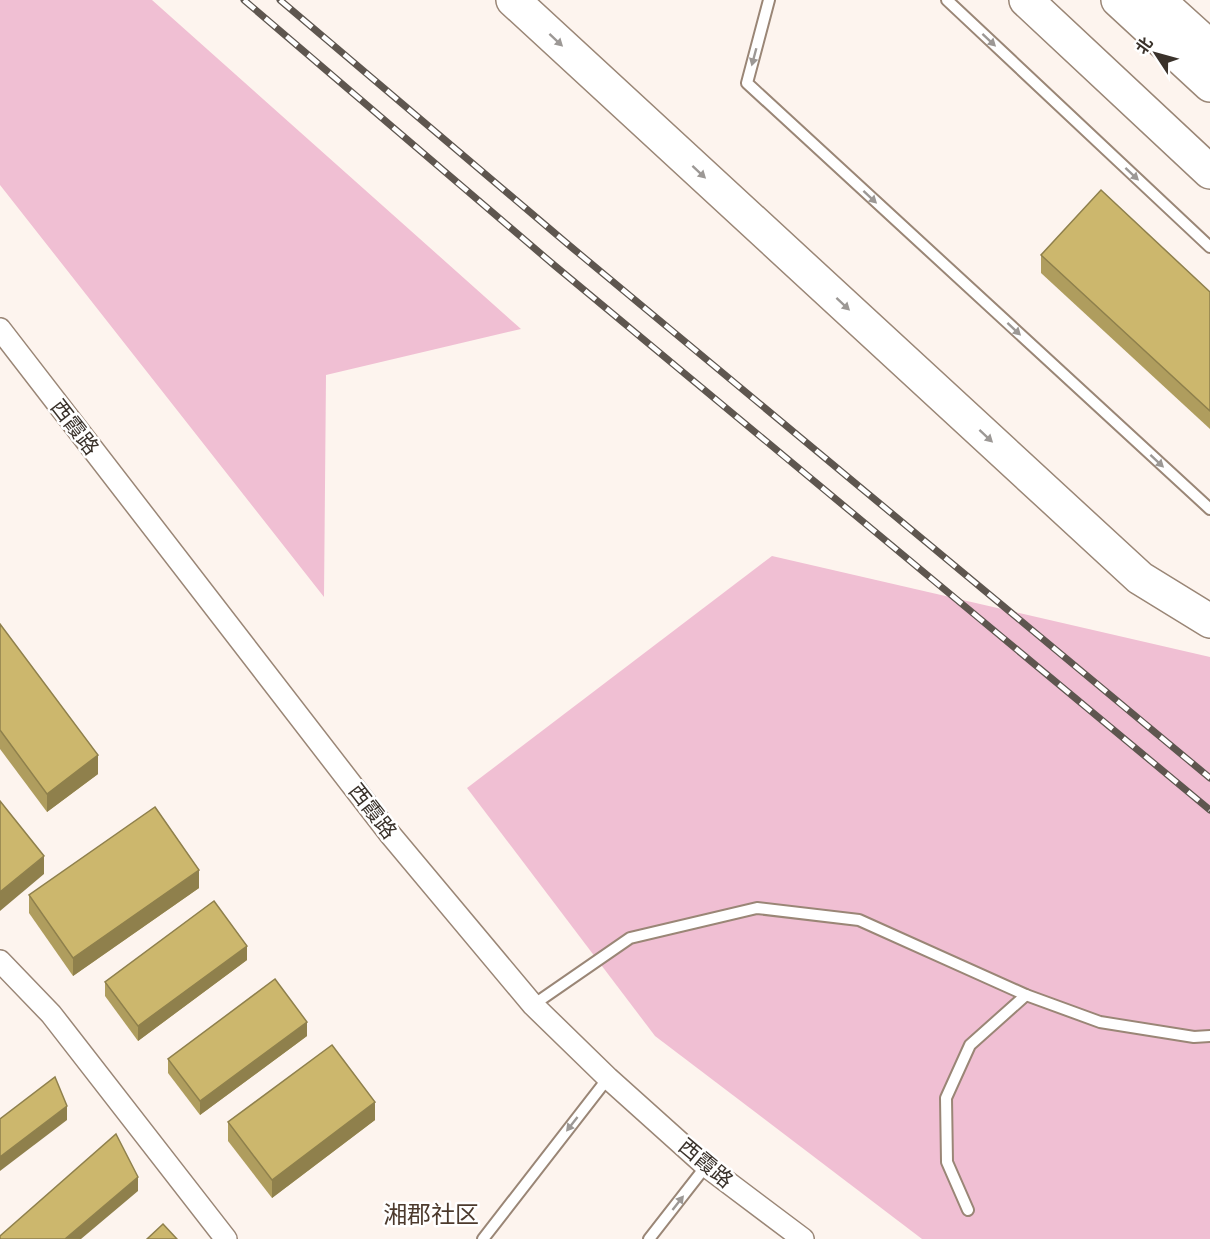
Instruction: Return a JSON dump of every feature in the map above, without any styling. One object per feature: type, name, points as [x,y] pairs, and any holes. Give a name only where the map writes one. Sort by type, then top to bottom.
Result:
[{"type":"highway","points":[[513,0],[1140,578],[1210,621]]},
{"type":"highway","points":[[1026,0],[1210,172]]},
{"type":"highway","points":[[1051,0],[1147,113],[1210,165]]},
{"type":"highway","points":[[1118,0],[1210,85]]},
{"type":"highway","points":[[1158,0],[1210,47]]},
{"type":"street","name":"西霞路","points":[[0,329],[389,833],[533,1005],[608,1078],[706,1166],[803,1239]]},
{"type":"street","points":[[0,961],[51,1014],[226,1239]]},
{"type":"lane","points":[[769,0],[747,83],[1210,509]]},
{"type":"lane","points":[[947,0],[1210,247]]},
{"type":"lane","points":[[533,1005],[630,938],[757,908],[859,920],[1026,995],[1100,1022],[1194,1038],[1210,1036]]},
{"type":"lane","points":[[968,1210],[947,1162],[946,1098],[970,1045],[1026,995]]},
{"type":"lane","points":[[483,1239],[608,1078]]},
{"type":"lane","points":[[650,1239],[706,1166]]},
{"type":"shaded area","points":[[0,0],[152,0],[521,329],[326,375],[324,597],[0,185]]},
{"type":"shaded area","points":[[772,556],[1210,657],[1210,1239],[922,1239],[655,1036],[467,788]]},
{"type":"building","points":[[1101,190],[1210,292],[1210,411],[1041,255]]},
{"type":"building","points":[[0,624],[98,755],[47,794],[0,730]]},
{"type":"building","points":[[0,801],[44,856],[0,892]]},
{"type":"building","points":[[155,807],[199,870],[73,958],[29,895]]},
{"type":"building","points":[[214,901],[247,946],[138,1026],[105,982]]},
{"type":"building","points":[[275,979],[307,1022],[200,1101],[168,1059]]},
{"type":"building","points":[[332,1045],[375,1102],[272,1180],[228,1122]]},
{"type":"building","points":[[55,1077],[67,1106],[0,1157],[0,1119]]},
{"type":"building","points":[[116,1134],[138,1177],[65,1239],[0,1239],[0,1236]]},
{"type":"building","points":[[163,1224],[177,1239],[147,1239]]},
{"type":"railway","points":[[244,0],[554,265],[1210,810]]},
{"type":"railway","points":[[280,0],[570,246],[1210,778]]},
{"type":"district","name":"湘郡社区","points":[[431,1215]]}]
